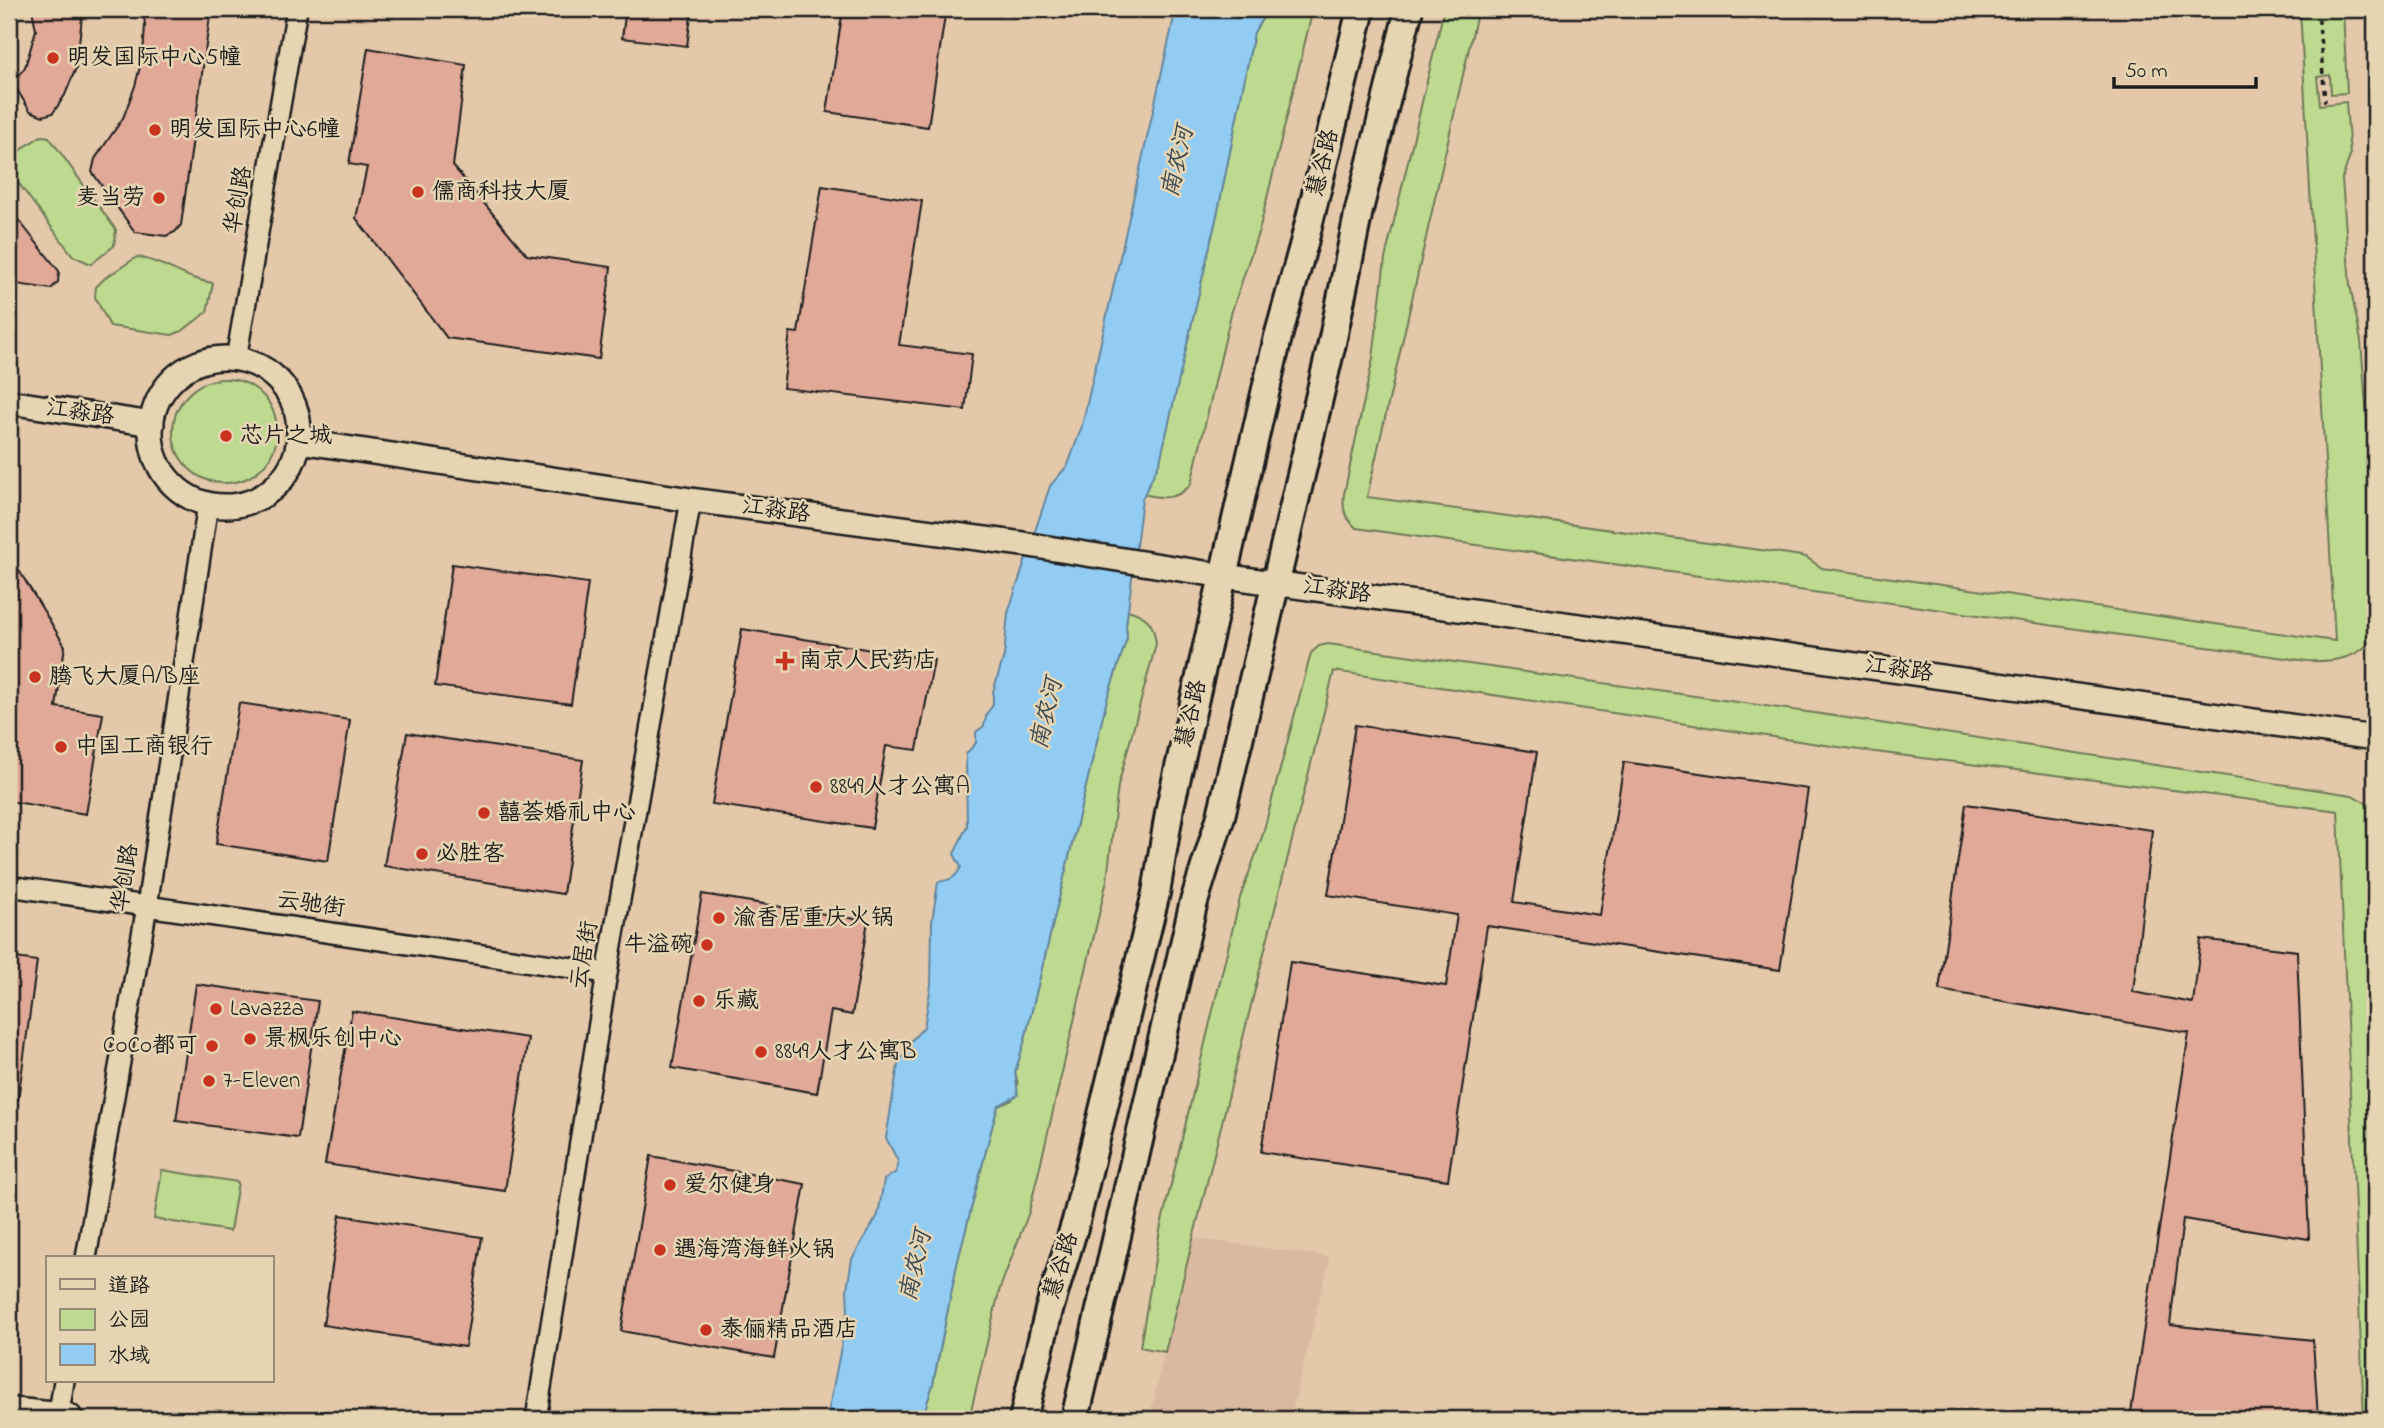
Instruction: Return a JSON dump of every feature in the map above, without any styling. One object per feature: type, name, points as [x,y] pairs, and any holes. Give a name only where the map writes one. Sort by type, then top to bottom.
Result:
[{"type":"main road","name":"慧谷路","points":[[1023,1419],[1049,1310],[1076,1221],[1156,893],[1170,807],[1278,337],[1304,243],[1361,9]]},
{"type":"main road","name":"慧谷路","points":[[1076,1419],[1192,905],[1222,816],[1332,343],[1359,210],[1409,9]]},
{"type":"main road","points":[[9,1413],[61,1419]]},
{"type":"street","name":"华创路","points":[[236,359],[297,9]]},
{"type":"street","points":[[236,359],[253,363],[273,374],[288,392],[298,416],[299,442],[292,466],[276,486],[255,500],[229,506],[208,504],[181,492],[163,473],[153,452],[152,424],[156,406],[168,385],[185,370],[207,360],[236,359]]},
{"type":"street","name":"江淼路","points":[[9,402],[152,424]]},
{"type":"street","name":"江淼路","points":[[299,442],[2375,738]]},
{"type":"street","name":"云居街","points":[[536,1419],[607,974],[691,500]]},
{"type":"street","name":"华创路","points":[[86,1256],[146,906],[208,504]]},
{"type":"street","name":"云驰街","points":[[9,886],[607,974]]},
{"type":"street","points":[[61,1419],[64,1382]]},
{"type":"path","points":[[2318,9],[2325,102]]},
{"type":"shaded area","points":[[1192,1238],[1330,1257],[1290,1419],[1149,1419]]},
{"type":"green space","points":[[1264,9],[1313,9],[1260,227],[1231,314],[1191,484],[1175,496],[1144,494],[1160,460],[1219,206],[1254,32],[1265,14]]},
{"type":"green space","points":[[1444,9],[1478,9],[1367,497],[1789,554],[1806,557],[1822,568],[2335,641],[2300,9],[2312,9],[2313,12],[2343,9],[2347,93],[2331,94],[2330,75],[2317,77],[2320,105],[2346,102],[2350,156],[2342,179],[2350,285],[2361,341],[2375,523],[2375,634],[2363,649],[2355,654],[2327,661],[2307,661],[1356,528],[1345,513],[1344,494],[1373,358],[1385,259]]},
{"type":"green space","points":[[41,136],[49,137],[116,230],[114,246],[91,264],[73,256],[11,173],[16,155]]},
{"type":"green space","points":[[137,257],[213,283],[207,312],[182,331],[172,335],[110,326],[95,297],[96,287]]},
{"type":"green space","points":[[225,379],[245,383],[262,394],[273,411],[277,431],[273,451],[262,468],[245,479],[225,483],[205,479],[188,468],[177,451],[173,431],[177,411],[188,394],[205,383]]},
{"type":"green space","points":[[1128,610],[1149,621],[1156,644],[1118,786],[1107,880],[1029,1212],[1000,1288],[969,1419],[922,1419],[933,1384],[957,1264],[998,1106],[1012,1100],[1018,1084],[1015,1072],[1107,699],[1127,638]]},
{"type":"green space","points":[[1328,644],[1821,714],[2352,795],[2375,808],[2375,1419],[2364,1419],[2338,811],[1852,749],[1334,671],[1165,1352],[1140,1347],[1160,1230],[1240,898],[1262,837],[1311,653],[1319,646]]},
{"type":"green space","points":[[162,1170],[238,1182],[230,1231],[154,1219]]},
{"type":"water","name":"南农河","points":[[1176,9],[1264,9],[1265,14],[1254,32],[1219,206],[1160,461],[1142,499],[1126,625],[1127,638],[1107,699],[1015,1072],[1018,1095],[998,1106],[957,1264],[933,1384],[922,1419],[827,1419],[848,1311],[847,1289],[852,1259],[878,1215],[884,1180],[896,1172],[898,1161],[886,1138],[898,1065],[910,1042],[924,1027],[931,985],[932,922],[938,882],[952,878],[961,867],[954,854],[967,826],[966,754],[976,743],[976,732],[984,726],[987,713],[993,705],[993,692],[1004,656],[1008,613],[1050,486],[1068,465],[1082,426]]},
{"type":"building","name":"明发国际中心5幢","points":[[32,9],[83,9],[76,68],[65,95],[53,113],[43,116],[30,111],[13,83],[25,67],[36,30]]},
{"type":"building","name":"明发国际中心6幢","points":[[143,9],[211,9],[181,225],[166,236],[135,232],[92,172],[95,159],[123,118],[135,86],[143,55]]},
{"type":"building","points":[[626,9],[692,9],[687,46],[622,38]]},
{"type":"building","points":[[843,9],[946,9],[928,127],[827,112]]},
{"type":"building","name":"儒商科技大厦","points":[[368,48],[466,65],[453,166],[527,255],[611,267],[599,359],[447,338],[356,218],[367,167],[349,164]]},
{"type":"building","points":[[822,186],[922,201],[899,345],[972,354],[965,410],[783,388],[790,332],[798,333]]},
{"type":"building","points":[[9,208],[59,271],[58,282],[51,289],[9,283]]},
{"type":"building","name":"腾飞大厦A/B座","points":[[9,554],[65,646],[56,707],[103,714],[86,814],[9,801]]},
{"type":"building","points":[[452,564],[588,583],[571,704],[435,686]]},
{"type":"building","points":[[742,629],[934,660],[917,750],[886,746],[872,828],[712,804]]},
{"type":"building","points":[[239,703],[350,720],[328,861],[216,844]]},
{"type":"building","points":[[1355,725],[1537,752],[1514,902],[1600,915],[1624,762],[1808,789],[1780,970],[1487,926],[1448,1180],[1261,1152],[1290,962],[1446,986],[1457,915],[1328,895]]},
{"type":"building","name":"囍荟婚礼中心","points":[[407,733],[583,760],[563,894],[384,866]]},
{"type":"building","points":[[1966,804],[2152,830],[2133,992],[2193,1003],[2201,939],[2297,951],[2309,1239],[2183,1219],[2170,1325],[2313,1340],[2318,1419],[2130,1419],[2189,1033],[1939,990]]},
{"type":"building","points":[[702,894],[868,921],[852,1015],[831,1011],[817,1093],[672,1068]]},
{"type":"building","points":[[9,957],[37,961],[18,1100],[9,1099]]},
{"type":"building","name":"景枫乐创中心","points":[[196,984],[318,1001],[298,1138],[176,1121]]},
{"type":"building","points":[[352,1011],[528,1038],[505,1191],[325,1164]]},
{"type":"building","points":[[651,1156],[805,1184],[774,1358],[621,1331]]},
{"type":"building","points":[[340,1215],[482,1237],[465,1347],[323,1325]]},
{"type":"place","name":"明发国际中心5幢","points":[[53,58]]},
{"type":"place","name":"明发国际中心6幢","points":[[155,130]]},
{"type":"place","name":"儒商科技大厦","points":[[418,192]]},
{"type":"place","name":"麦当劳","points":[[159,198]]},
{"type":"place","name":"芯片之城","points":[[226,436]]},
{"type":"place","name":"南京人民药店","points":[[785,661]]},
{"type":"place","name":"腾飞大厦A/B座","points":[[35,677]]},
{"type":"place","name":"中国工商银行","points":[[61,747]]},
{"type":"place","name":"8849人才公寓A","points":[[816,787]]},
{"type":"place","name":"囍荟婚礼中心","points":[[484,813]]},
{"type":"place","name":"必胜客","points":[[422,854]]},
{"type":"place","name":"渝香居重庆火锅","points":[[719,918]]},
{"type":"place","name":"牛溢碗","points":[[707,945]]},
{"type":"place","name":"乐藏","points":[[699,1001]]},
{"type":"place","name":"Lavazza","points":[[216,1009]]},
{"type":"place","name":"景枫乐创中心","points":[[250,1039]]},
{"type":"place","name":"CoCo都可","points":[[212,1046]]},
{"type":"place","name":"8849人才公寓B","points":[[761,1052]]},
{"type":"place","name":"7-Eleven","points":[[209,1081]]},
{"type":"place","name":"爱尔健身","points":[[670,1185]]},
{"type":"place","name":"遇海湾海鲜火锅","points":[[660,1250]]},
{"type":"place","name":"泰俪精品酒店","points":[[706,1330]]}]
